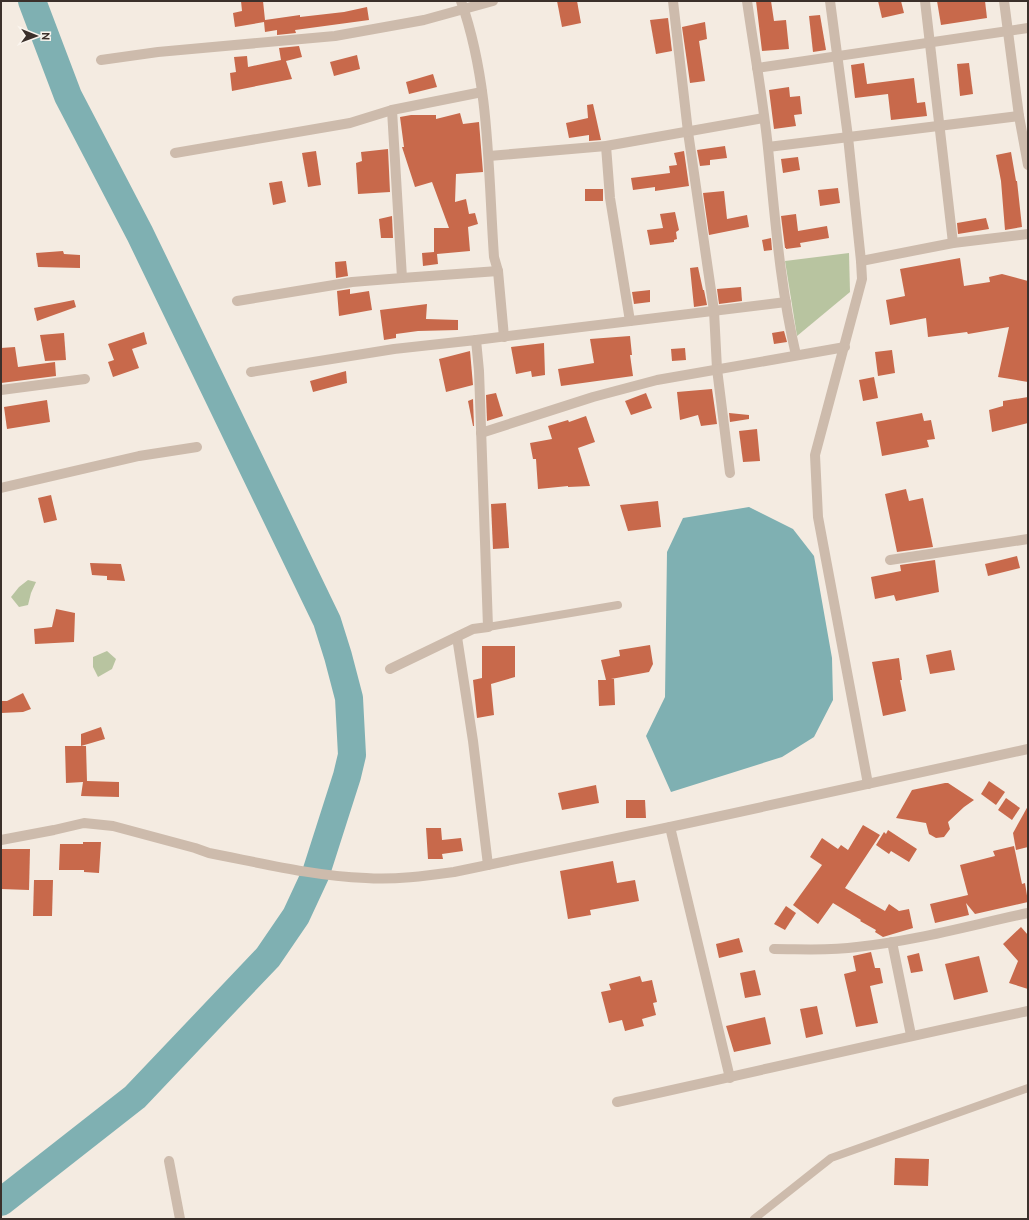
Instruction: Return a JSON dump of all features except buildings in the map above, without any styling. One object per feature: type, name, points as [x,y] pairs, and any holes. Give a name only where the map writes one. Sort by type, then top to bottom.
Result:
[{"type":"street","points":[[101,60],[158,52],[336,36],[424,20],[463,5],[493,1]]},
{"type":"street","points":[[673,1],[688,132],[714,311],[717,369],[730,473]]},
{"type":"street","points":[[747,1],[768,147],[774,211],[786,302],[796,355]]},
{"type":"street","points":[[830,1],[848,137],[862,261],[862,279],[815,455],[818,517],[868,784]]},
{"type":"street","points":[[925,1],[953,243]]},
{"type":"street","points":[[1004,1],[1019,116],[1026,142],[1028,164]]},
{"type":"street","points":[[463,5],[471,32],[482,92],[489,156],[493,250],[498,271],[504,336]]},
{"type":"street","points":[[757,68],[1028,28]]},
{"type":"street","points":[[175,153],[350,123],[392,110],[482,92]]},
{"type":"street","points":[[392,110],[402,278]]},
{"type":"street","points":[[768,147],[1019,116]]},
{"type":"street","points":[[489,156],[606,146],[764,118]]},
{"type":"street","points":[[606,146],[610,198],[630,321]]},
{"type":"street","points":[[862,261],[953,243],[1028,234]]},
{"type":"street","points":[[237,301],[352,282],[498,271]]},
{"type":"street","points":[[251,372],[394,349],[786,302]]},
{"type":"street","points":[[390,669],[473,629],[488,627],[479,371],[476,340]]},
{"type":"street","points":[[481,433],[593,397],[657,380],[845,347]]},
{"type":"street","points":[[1,390],[86,378]]},
{"type":"street","points":[[1,488],[139,456],[197,447]]},
{"type":"street","points":[[890,560],[1028,539]]},
{"type":"street","points":[[457,637],[473,741],[488,865]]},
{"type":"street","points":[[1,840],[84,823],[113,826],[209,853],[316,873],[366,878],[394,878],[454,872],[670,828],[1028,749]]},
{"type":"street","points":[[670,828],[730,1078]]},
{"type":"street","points":[[774,949],[856,948],[892,942],[1028,913]]},
{"type":"street","points":[[892,942],[911,1035]]},
{"type":"street","points":[[617,1102],[730,1078],[911,1035],[1028,1011]]},
{"type":"street","points":[[169,1161],[180,1219]]},
{"type":"lane","points":[[488,627],[618,605]]},
{"type":"lane","points":[[754,1219],[831,1158],[1028,1088]]},
{"type":"green space","points":[[849,253],[850,292],[797,336],[785,261]]},
{"type":"green space","points":[[28,580],[36,582],[28,605],[19,607],[11,597],[19,587]]},
{"type":"green space","points":[[107,651],[116,659],[112,669],[98,677],[93,667],[93,657]]},
{"type":"water","points":[[749,507],[793,529],[814,556],[832,658],[833,700],[814,737],[782,757],[671,792],[646,736],[665,697],[667,552],[683,518]]},
{"type":"waterway","points":[[1,1202],[135,1097],[268,957],[296,916],[316,873],[347,776],[352,755],[349,698],[327,621],[140,234],[68,96],[32,1]]}]
